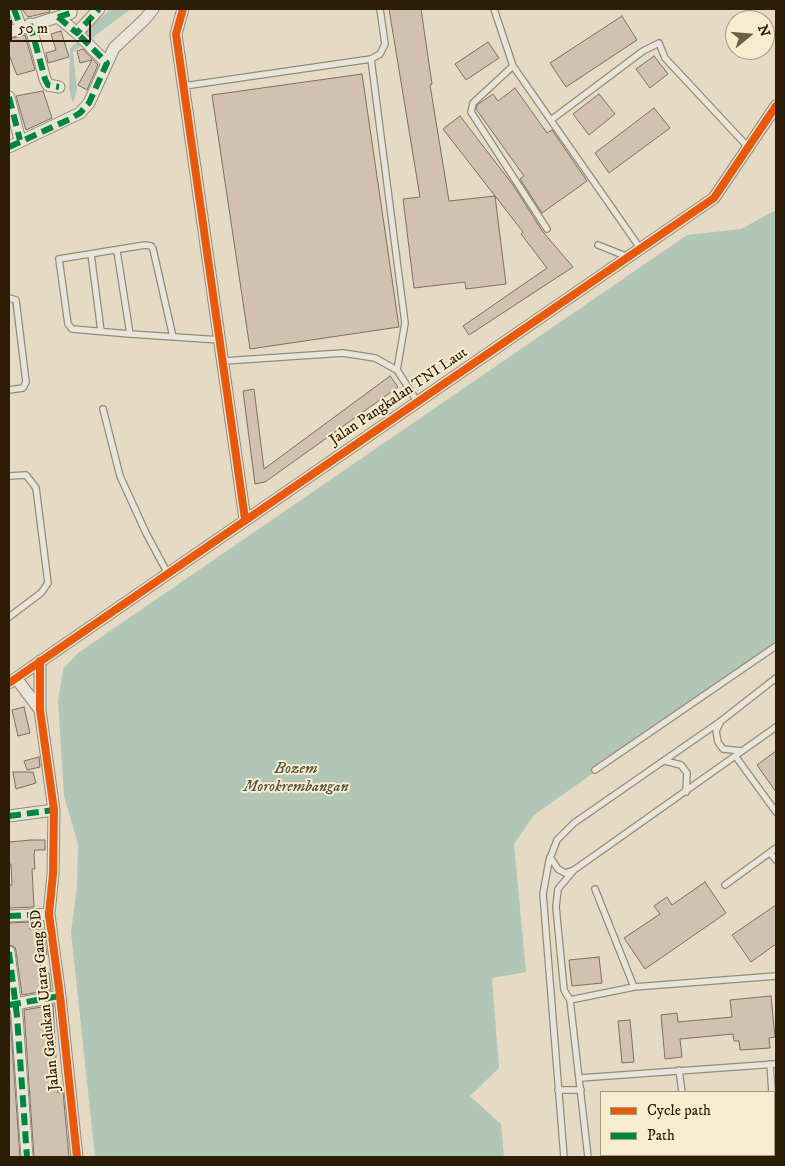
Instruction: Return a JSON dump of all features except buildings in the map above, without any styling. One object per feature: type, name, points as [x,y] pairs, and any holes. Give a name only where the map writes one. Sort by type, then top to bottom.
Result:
[{"type":"street","points":[[14,9],[26,26],[48,85],[59,87]]},
{"type":"street","points":[[9,32],[57,13],[71,13],[71,9]]},
{"type":"street","points":[[78,35],[99,9]]},
{"type":"street","points":[[9,147],[20,140],[80,113],[89,103],[114,48],[153,9]]},
{"type":"street","points":[[183,9],[176,34],[245,519]]},
{"type":"street","points":[[57,13],[107,63]]},
{"type":"street","points":[[9,97],[20,140]]},
{"type":"street","name":"Jalan Pangkalan TNI Laut","points":[[13,680],[167,572],[714,198],[776,106]]},
{"type":"street","name":"Jalan Gadukan Utara Gang SD","points":[[40,661],[40,710],[54,810],[53,874],[49,914],[60,996],[77,1157]]},
{"type":"street","name":"Jalan Gadukan Utara Gang SD","points":[[13,680],[40,710]]},
{"type":"street","points":[[9,816],[54,810]]},
{"type":"street","points":[[9,916],[49,914]]},
{"type":"street","points":[[9,952],[26,1157]]},
{"type":"street","points":[[12,1005],[60,996]]},
{"type":"lane","points":[[184,86],[371,59],[380,54],[385,44],[380,9]]},
{"type":"lane","points":[[494,9],[514,66],[640,248]]},
{"type":"lane","points":[[551,120],[644,51],[659,43],[666,58],[749,147]]},
{"type":"lane","points":[[371,59],[405,323],[396,370]]},
{"type":"lane","points":[[514,66],[473,103],[471,112],[547,230]]},
{"type":"lane","points":[[173,336],[154,249],[145,245],[62,257],[58,263],[69,327],[130,334],[220,340]]},
{"type":"lane","points":[[598,245],[628,257]]},
{"type":"lane","points":[[117,250],[130,334]]},
{"type":"lane","points":[[91,254],[100,331]]},
{"type":"lane","points":[[9,298],[16,300],[26,382],[23,388],[9,390]]},
{"type":"lane","points":[[224,361],[343,353],[375,358],[396,370],[417,401]]},
{"type":"lane","points":[[104,409],[120,476],[146,533],[167,572]]},
{"type":"lane","points":[[9,476],[26,475],[36,488],[48,583],[41,593],[9,616]]},
{"type":"lane","points":[[595,770],[776,646]]},
{"type":"lane","points":[[564,1157],[543,894],[550,857],[557,840],[574,823],[665,761],[775,682]]},
{"type":"lane","points":[[721,721],[716,731],[718,742],[723,749],[742,751]]},
{"type":"lane","points":[[588,1157],[570,1000],[564,990],[556,907],[558,889],[574,870],[776,727]]},
{"type":"lane","points":[[736,757],[776,812]]},
{"type":"lane","points":[[665,761],[681,764],[687,773],[686,792]]},
{"type":"lane","points":[[725,885],[776,848]]},
{"type":"lane","points":[[770,853],[776,860]]},
{"type":"lane","points":[[550,857],[558,869],[565,873],[574,870]]},
{"type":"lane","points":[[595,889],[634,987]]},
{"type":"lane","points":[[570,1000],[634,987],[776,976]]},
{"type":"lane","points":[[552,993],[564,990]]},
{"type":"lane","points":[[580,1078],[773,1064],[772,1091]]},
{"type":"lane","points":[[680,1070],[682,1091]]},
{"type":"lane","points":[[558,1090],[581,1090]]},
{"type":"lane","points":[[775,1126],[776,1140]]},
{"type":"lane","points":[[675,1157],[688,1156]]},
{"type":"water","points":[[111,9],[131,9],[73,52],[77,89],[73,103],[69,88],[70,49],[89,28]]},
{"type":"water","name":"Bozem Morokrembangan","points":[[776,210],[776,644],[534,815],[514,844],[526,972],[492,978],[499,1068],[470,1096],[501,1124],[504,1157],[95,1157],[71,932],[77,887],[78,844],[64,796],[58,701],[63,669],[78,653],[687,235],[741,229]]},
{"type":"marked path","points":[[14,9],[21,28]]},
{"type":"marked path","points":[[58,17],[71,13],[71,9]]},
{"type":"marked path","points":[[58,17],[77,33],[99,9]]},
{"type":"marked path","points":[[30,24],[45,79],[48,85],[59,87]]},
{"type":"marked path","points":[[9,147],[70,119],[80,113],[89,103],[107,63],[77,33]]},
{"type":"marked path","points":[[9,97],[20,140]]},
{"type":"marked path","points":[[9,816],[54,810]]},
{"type":"marked path","points":[[9,916],[49,914]]},
{"type":"marked path","points":[[9,952],[17,1016],[27,1157]]},
{"type":"marked path","points":[[9,1005],[60,996]]},
{"type":"cycle path","points":[[183,9],[176,34],[245,519]]},
{"type":"cycle path","points":[[9,683],[714,198],[776,106]]},
{"type":"cycle path","points":[[40,661],[40,710],[54,810],[53,874],[49,914],[60,996],[77,1157]]}]
